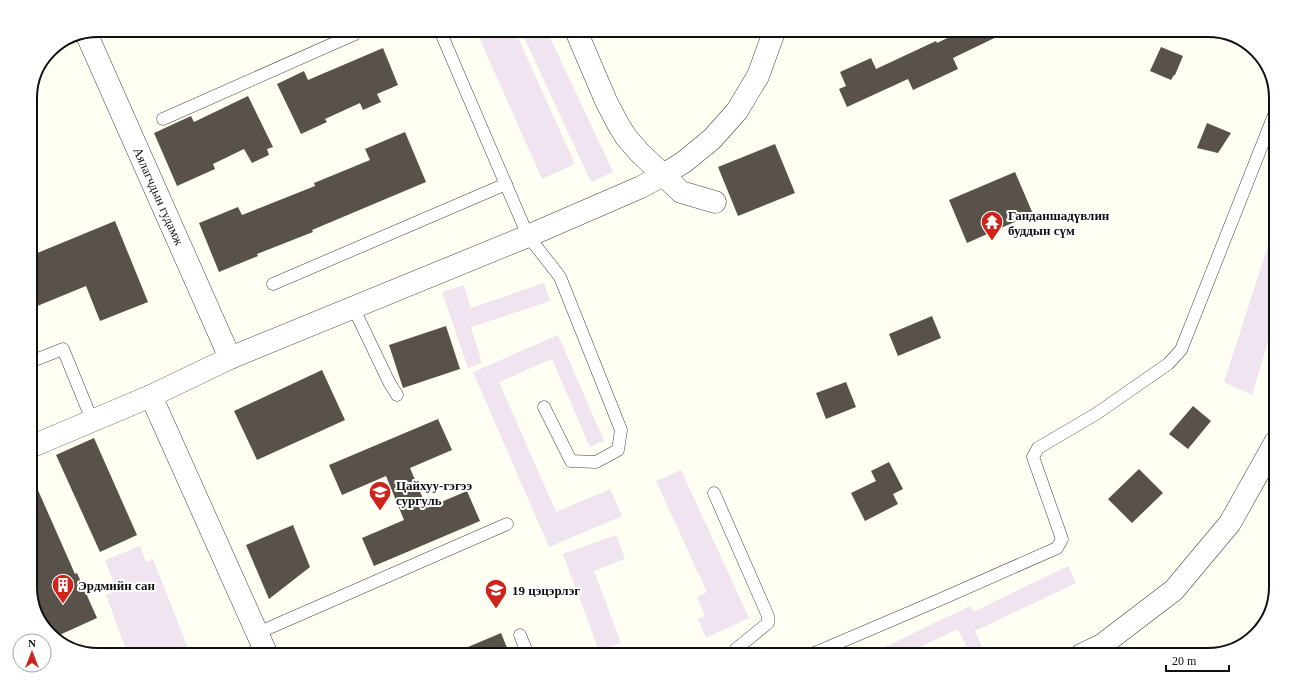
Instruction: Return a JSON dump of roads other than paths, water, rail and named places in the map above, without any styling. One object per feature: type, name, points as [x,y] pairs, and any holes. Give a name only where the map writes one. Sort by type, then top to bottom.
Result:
[{"type":"street","points":[[579,37],[606,101],[618,124],[631,142],[681,192],[715,202]]},
{"type":"street","points":[[37,444],[151,396],[230,358],[528,236],[641,187],[663,175],[684,162],[712,139],[737,111],[758,76],[772,37]]},
{"type":"street","name":"Аялагчдын гудамж","points":[[88,38],[230,358]]},
{"type":"street","points":[[151,396],[264,648]]},
{"type":"street","points":[[1094,648],[1102,644],[1174,590],[1230,523],[1269,453]]},
{"type":"lane","points":[[164,119],[348,37]]},
{"type":"lane","points":[[443,37],[528,236],[560,277],[621,430],[618,450],[596,462],[571,461],[544,407]]},
{"type":"lane","points":[[826,648],[1057,548],[1062,539],[1033,457],[1038,448],[1096,414],[1168,364],[1181,350],[1269,128]]},
{"type":"lane","points":[[273,284],[506,184]]},
{"type":"lane","points":[[353,307],[389,382],[397,394]]},
{"type":"lane","points":[[37,359],[63,349],[92,420]]},
{"type":"lane","points":[[714,493],[768,616],[768,623],[737,648]]},
{"type":"lane","points":[[258,635],[277,625],[507,524]]},
{"type":"lane","points":[[520,635],[525,648]]},
{"type":"place","name":"Ганданшадүвлин буддын сүм","points":[[992,242]]},
{"type":"place","name":"Цайхуу-гэгээ сургуль","points":[[380,512]]},
{"type":"place","name":"Эрдмийн сан","points":[[63,604]]},
{"type":"place","name":"19 цэцэрлэг","points":[[496,610]]}]
